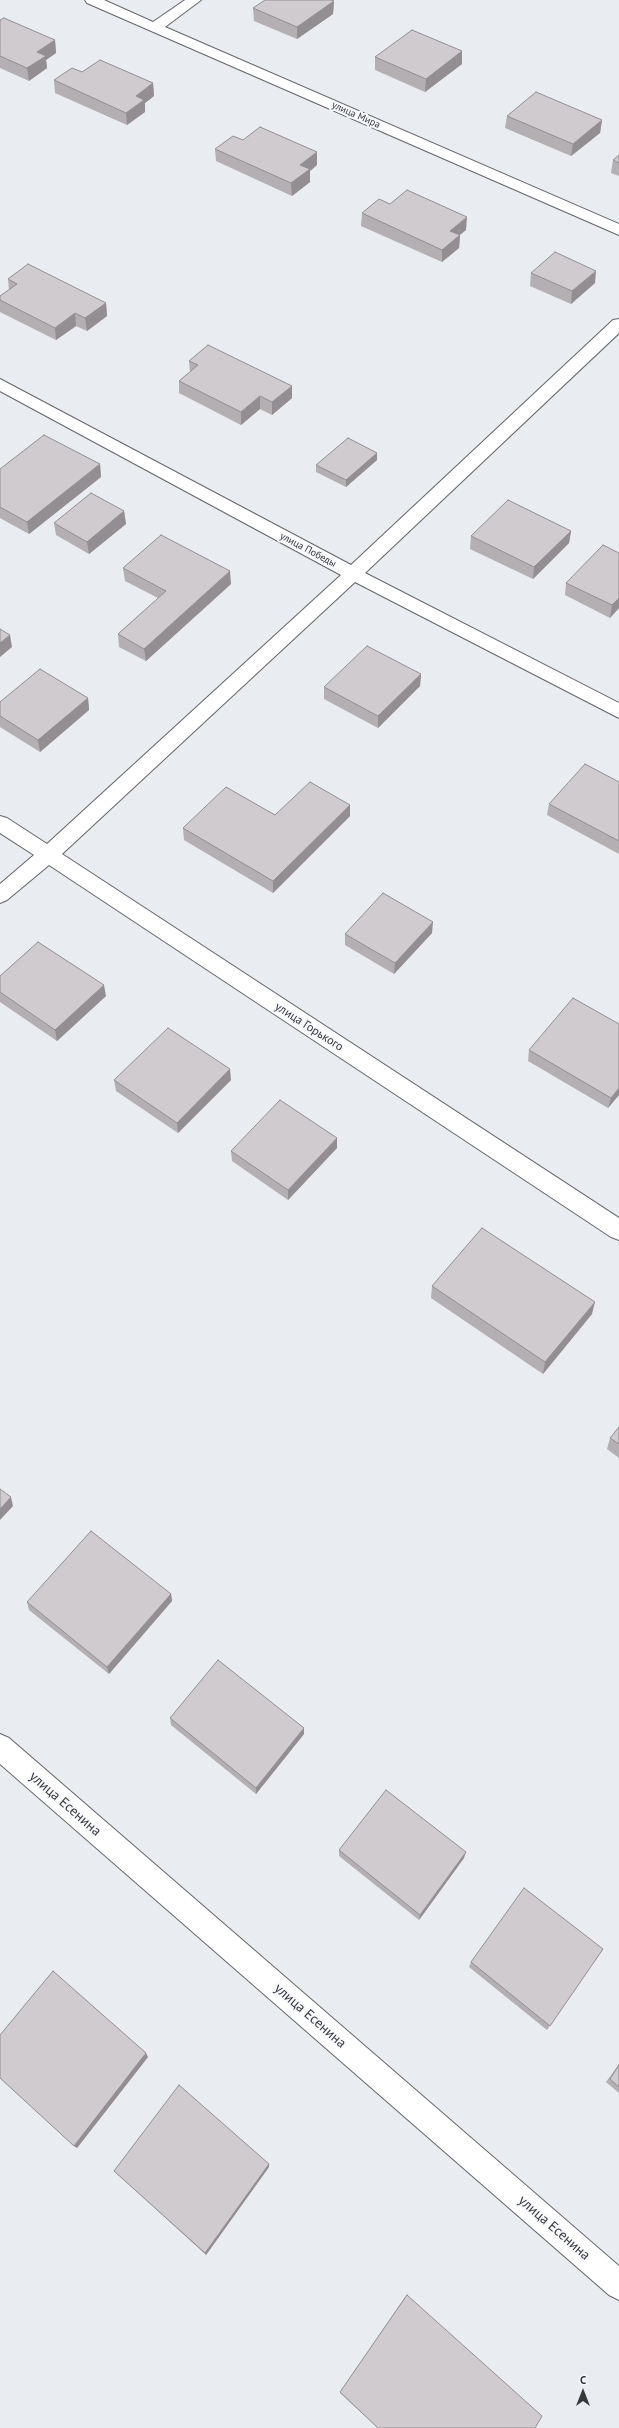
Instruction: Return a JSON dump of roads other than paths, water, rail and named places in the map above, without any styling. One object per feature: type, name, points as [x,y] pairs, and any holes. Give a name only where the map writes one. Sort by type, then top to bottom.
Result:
[{"type":"street","name":"улица Мира","points":[[92,0],[619,230]]},
{"type":"street","points":[[155,27],[194,0]]},
{"type":"street","points":[[0,895],[48,855],[354,574],[619,324]]},
{"type":"street","name":"улица Победы","points":[[0,384],[354,574],[619,710]]},
{"type":"street","name":"улица Горького","points":[[0,823],[619,1230]]},
{"type":"street","name":"улица Есенина","points":[[0,1748],[619,2285]]}]
